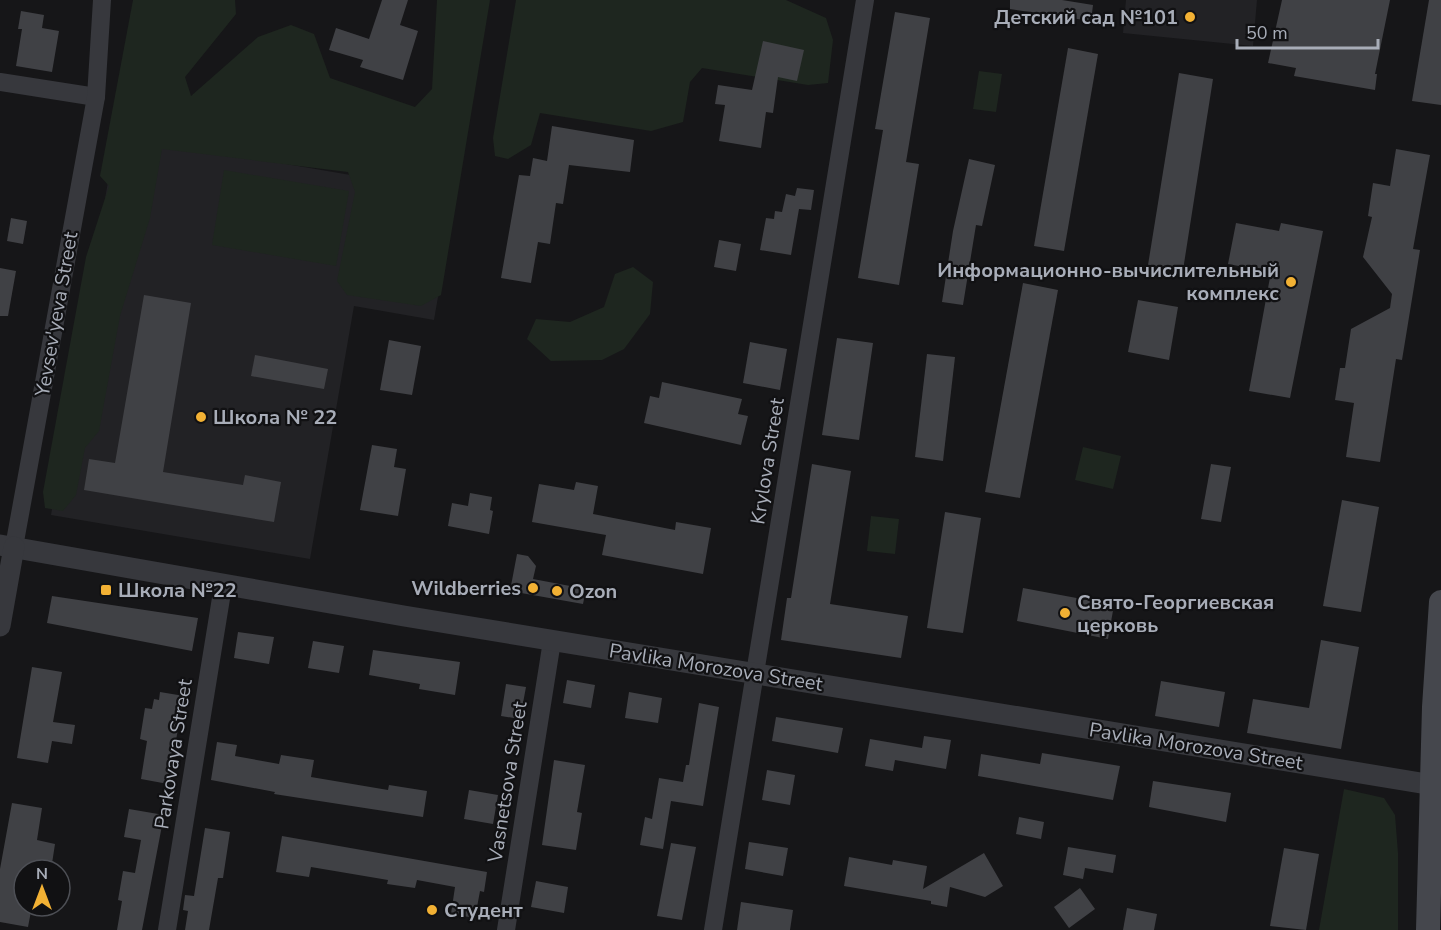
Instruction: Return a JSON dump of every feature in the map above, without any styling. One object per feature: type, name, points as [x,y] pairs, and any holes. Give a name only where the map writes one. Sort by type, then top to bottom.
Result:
[{"type":"main road","points":[[1428,930],[1441,602]]},
{"type":"street","name":"Yevsev'yeva Street","points":[[0,626],[7,546],[96,97],[102,0]]},
{"type":"street","name":"Krylova Street","points":[[713,930],[866,0]]},
{"type":"street","points":[[0,82],[96,97]]},
{"type":"street","name":"Pavlika Morozova Street","points":[[7,546],[223,586],[1433,785]]},
{"type":"street","name":"Parkovaya Street","points":[[167,930],[223,586]]},
{"type":"street","name":"Vasnetsova Street","points":[[506,930],[552,641]]},
{"type":"shaded area","points":[[133,0],[235,0],[236,14],[185,77],[191,96],[258,37],[291,25],[314,34],[330,78],[415,107],[432,89],[437,0],[490,0],[441,295],[421,306],[347,295],[337,281],[355,192],[348,172],[162,149],[150,218],[120,316],[99,431],[85,448],[76,495],[63,511],[45,508],[43,492],[86,257],[109,186],[100,176]]},
{"type":"shaded area","points":[[516,0],[786,0],[826,18],[833,40],[828,83],[808,85],[702,68],[690,82],[683,122],[651,131],[540,113],[531,145],[508,159],[495,156],[493,138]]},
{"type":"shaded area","name":"Детский сад №101","points":[[1126,0],[1257,0],[1253,46],[1123,33]]},
{"type":"shaded area","points":[[979,71],[1002,74],[996,112],[973,109]]},
{"type":"shaded area","name":"Школа № 22","points":[[116,135],[456,193],[434,320],[354,306],[310,559],[51,515]]},
{"type":"shaded area","points":[[224,170],[349,191],[336,266],[212,245]]},
{"type":"shaded area","points":[[633,267],[653,282],[650,314],[624,349],[602,360],[551,361],[527,339],[536,319],[570,322],[604,307],[615,274]]},
{"type":"shaded area","points":[[1083,447],[1121,456],[1113,489],[1075,480]]},
{"type":"shaded area","points":[[871,516],[899,519],[895,554],[867,551]]},
{"type":"shaded area","points":[[1344,789],[1384,798],[1395,815],[1398,853],[1398,930],[1319,930]]},
{"type":"building","points":[[382,0],[408,0],[400,25],[418,31],[403,80],[360,67],[363,60],[329,50],[336,28],[369,39]]},
{"type":"building","points":[[1010,0],[1062,0],[1093,5],[1091,21],[1010,9]]},
{"type":"building","points":[[1282,0],[1390,0],[1375,74],[1377,74],[1375,90],[1294,76],[1296,68],[1268,63]]},
{"type":"building","points":[[1429,0],[1441,0],[1441,105],[1412,101]]},
{"type":"building","points":[[21,11],[44,15],[42,28],[59,31],[52,72],[16,66],[22,29],[18,29]]},
{"type":"building","points":[[895,12],[930,18],[906,162],[919,164],[899,285],[858,278],[883,130],[875,129]]},
{"type":"building","points":[[763,41],[804,50],[797,81],[778,77],[773,113],[766,112],[761,148],[719,141],[725,105],[715,104],[718,85],[752,90]]},
{"type":"building","points":[[1068,48],[1098,54],[1064,251],[1034,246]]},
{"type":"building","points":[[1179,73],[1213,79],[1183,270],[1148,265]]},
{"type":"building","points":[[552,126],[634,140],[630,172],[569,165],[563,204],[556,203],[550,244],[538,242],[531,283],[501,278],[519,175],[530,176],[533,158],[547,161]]},
{"type":"building","points":[[1396,149],[1430,155],[1413,249],[1420,250],[1402,360],[1396,359],[1380,462],[1346,457],[1354,403],[1335,400],[1340,368],[1345,368],[1351,329],[1390,308],[1392,294],[1363,257],[1372,217],[1368,216],[1373,183],[1390,186]]},
{"type":"building","points":[[969,159],[995,165],[982,226],[976,225],[963,305],[942,302],[953,231]]},
{"type":"building","points":[[797,188],[814,190],[811,210],[799,209],[791,255],[760,250],[766,218],[774,219],[775,211],[782,212],[786,194],[795,196]]},
{"type":"building","points":[[11,218],[27,221],[23,244],[7,241]]},
{"type":"building","points":[[1236,223],[1279,231],[1281,223],[1323,231],[1290,398],[1249,391],[1271,272],[1228,264]]},
{"type":"building","points":[[719,240],[741,244],[736,271],[714,267]]},
{"type":"building","points":[[0,268],[16,271],[8,316],[0,316]]},
{"type":"building","points":[[1023,283],[1058,290],[1020,498],[985,492]]},
{"type":"building","points":[[144,295],[191,303],[163,472],[243,485],[245,475],[281,482],[274,522],[84,490],[89,459],[115,463]]},
{"type":"building","points":[[1138,300],[1178,307],[1169,360],[1128,352]]},
{"type":"building","points":[[837,338],[873,343],[859,440],[822,435]]},
{"type":"building","points":[[389,340],[421,346],[412,395],[380,390]]},
{"type":"building","points":[[750,342],[787,349],[780,390],[743,383]]},
{"type":"building","points":[[927,354],[955,357],[943,461],[915,457]]},
{"type":"building","points":[[255,355],[328,369],[324,389],[251,376]]},
{"type":"building","points":[[662,382],[742,399],[738,414],[748,416],[741,445],[644,423],[650,396],[659,398]]},
{"type":"building","points":[[372,445],[397,449],[394,467],[406,469],[398,516],[360,510]]},
{"type":"building","points":[[812,464],[851,471],[830,604],[908,616],[901,658],[781,640],[787,598],[791,598]]},
{"type":"building","points":[[1211,464],[1231,467],[1221,522],[1201,519]]},
{"type":"building","points":[[576,482],[598,486],[593,514],[675,530],[676,522],[711,528],[703,574],[602,555],[606,535],[532,522],[539,484],[574,490]]},
{"type":"building","points":[[470,493],[492,497],[490,510],[493,511],[489,534],[448,526],[452,503],[468,506]]},
{"type":"building","points":[[1342,500],[1379,507],[1361,612],[1323,606]]},
{"type":"building","points":[[945,512],[981,518],[963,633],[927,628]]},
{"type":"building","points":[[517,554],[528,556],[536,566],[533,579],[586,589],[583,604],[510,591]]},
{"type":"building","name":"Свято-Георгиевская церковь","points":[[1023,588],[1114,605],[1108,639],[1017,621]]},
{"type":"building","points":[[52,596],[198,618],[192,651],[47,623]]},
{"type":"building","points":[[238,632],[274,637],[269,664],[234,658]]},
{"type":"building","points":[[1321,640],[1359,647],[1341,749],[1247,733],[1253,699],[1309,708]]},
{"type":"building","points":[[313,641],[344,646],[339,673],[308,668]]},
{"type":"building","points":[[373,650],[460,662],[455,695],[419,689],[420,684],[369,675]]},
{"type":"building","points":[[32,667],[62,672],[53,722],[75,725],[72,744],[52,741],[48,763],[17,758]]},
{"type":"building","points":[[567,680],[595,685],[591,708],[563,703]]},
{"type":"building","points":[[1161,681],[1225,692],[1219,727],[1155,716]]},
{"type":"building","points":[[506,684],[526,687],[520,719],[501,716]]},
{"type":"building","points":[[160,692],[184,696],[168,784],[141,779],[147,741],[140,739],[145,708],[152,709],[154,699],[159,700]]},
{"type":"building","points":[[629,692],[662,698],[658,723],[625,718]]},
{"type":"building","points":[[699,703],[719,707],[703,806],[671,801],[663,849],[640,845],[645,817],[652,819],[659,778],[683,782],[686,765],[689,765]]},
{"type":"building","points":[[776,717],[843,728],[838,753],[772,741]]},
{"type":"building","points":[[924,736],[951,740],[946,769],[895,760],[893,771],[865,766],[870,739],[922,748]]},
{"type":"building","points":[[217,742],[237,745],[235,756],[279,764],[281,755],[314,760],[311,777],[388,790],[389,785],[427,791],[423,817],[274,794],[275,792],[211,780]]},
{"type":"building","points":[[1042,753],[1120,766],[1113,800],[978,776],[981,754],[1040,764]]},
{"type":"building","points":[[554,760],[585,765],[577,812],[582,813],[576,850],[542,845]]},
{"type":"building","points":[[767,770],[795,775],[790,805],[762,800]]},
{"type":"building","points":[[1153,781],[1231,793],[1226,822],[1149,807]]},
{"type":"building","points":[[469,790],[498,795],[493,824],[464,819]]},
{"type":"building","points":[[12,803],[42,808],[37,840],[55,844],[53,858],[12,858],[12,918],[30,918],[28,927],[0,922],[0,869]]},
{"type":"building","points":[[129,809],[164,815],[142,930],[117,930],[122,901],[118,900],[123,871],[135,873],[141,840],[124,837]]},
{"type":"building","points":[[1019,817],[1044,822],[1041,839],[1016,834]]},
{"type":"building","points":[[205,828],[230,832],[223,878],[218,878],[209,930],[185,930],[188,911],[183,910],[185,895],[194,896]]},
{"type":"building","points":[[282,836],[487,872],[484,892],[480,891],[475,918],[451,914],[455,887],[417,880],[415,888],[387,884],[388,880],[311,867],[309,877],[276,872]]},
{"type":"building","points":[[749,842],[788,848],[783,876],[745,869]]},
{"type":"building","points":[[671,843],[696,847],[682,920],[657,916]]},
{"type":"building","points":[[1068,847],[1116,855],[1113,873],[1085,868],[1083,879],[1063,875]]},
{"type":"building","points":[[1284,848],[1319,854],[1306,930],[1270,926]]},
{"type":"building","points":[[984,853],[1003,886],[985,897],[950,887],[947,907],[931,904],[931,901],[844,886],[849,857],[892,865],[893,860],[927,866],[923,889]]},
{"type":"building","points":[[536,881],[568,887],[564,913],[531,907]]},
{"type":"building","points":[[1080,888],[1095,909],[1069,928],[1054,907]]},
{"type":"building","points":[[741,902],[793,910],[790,930],[737,930]]},
{"type":"building","points":[[1127,908],[1157,914],[1154,930],[1123,930]]},
{"type":"place","name":"Детский сад №101","points":[[1190,17]]},
{"type":"place","name":"Информационно-вычислительный комплекс","points":[[1291,282]]},
{"type":"place","name":"Школа № 22","points":[[201,417]]},
{"type":"place","name":"Wildberries","points":[[533,588]]},
{"type":"place","name":"Школа №22","points":[[106,590]]},
{"type":"place","name":"Ozon","points":[[557,591]]},
{"type":"place","name":"Свято-Георгиевская церковь","points":[[1065,613]]},
{"type":"place","name":"Студент","points":[[432,910]]}]
